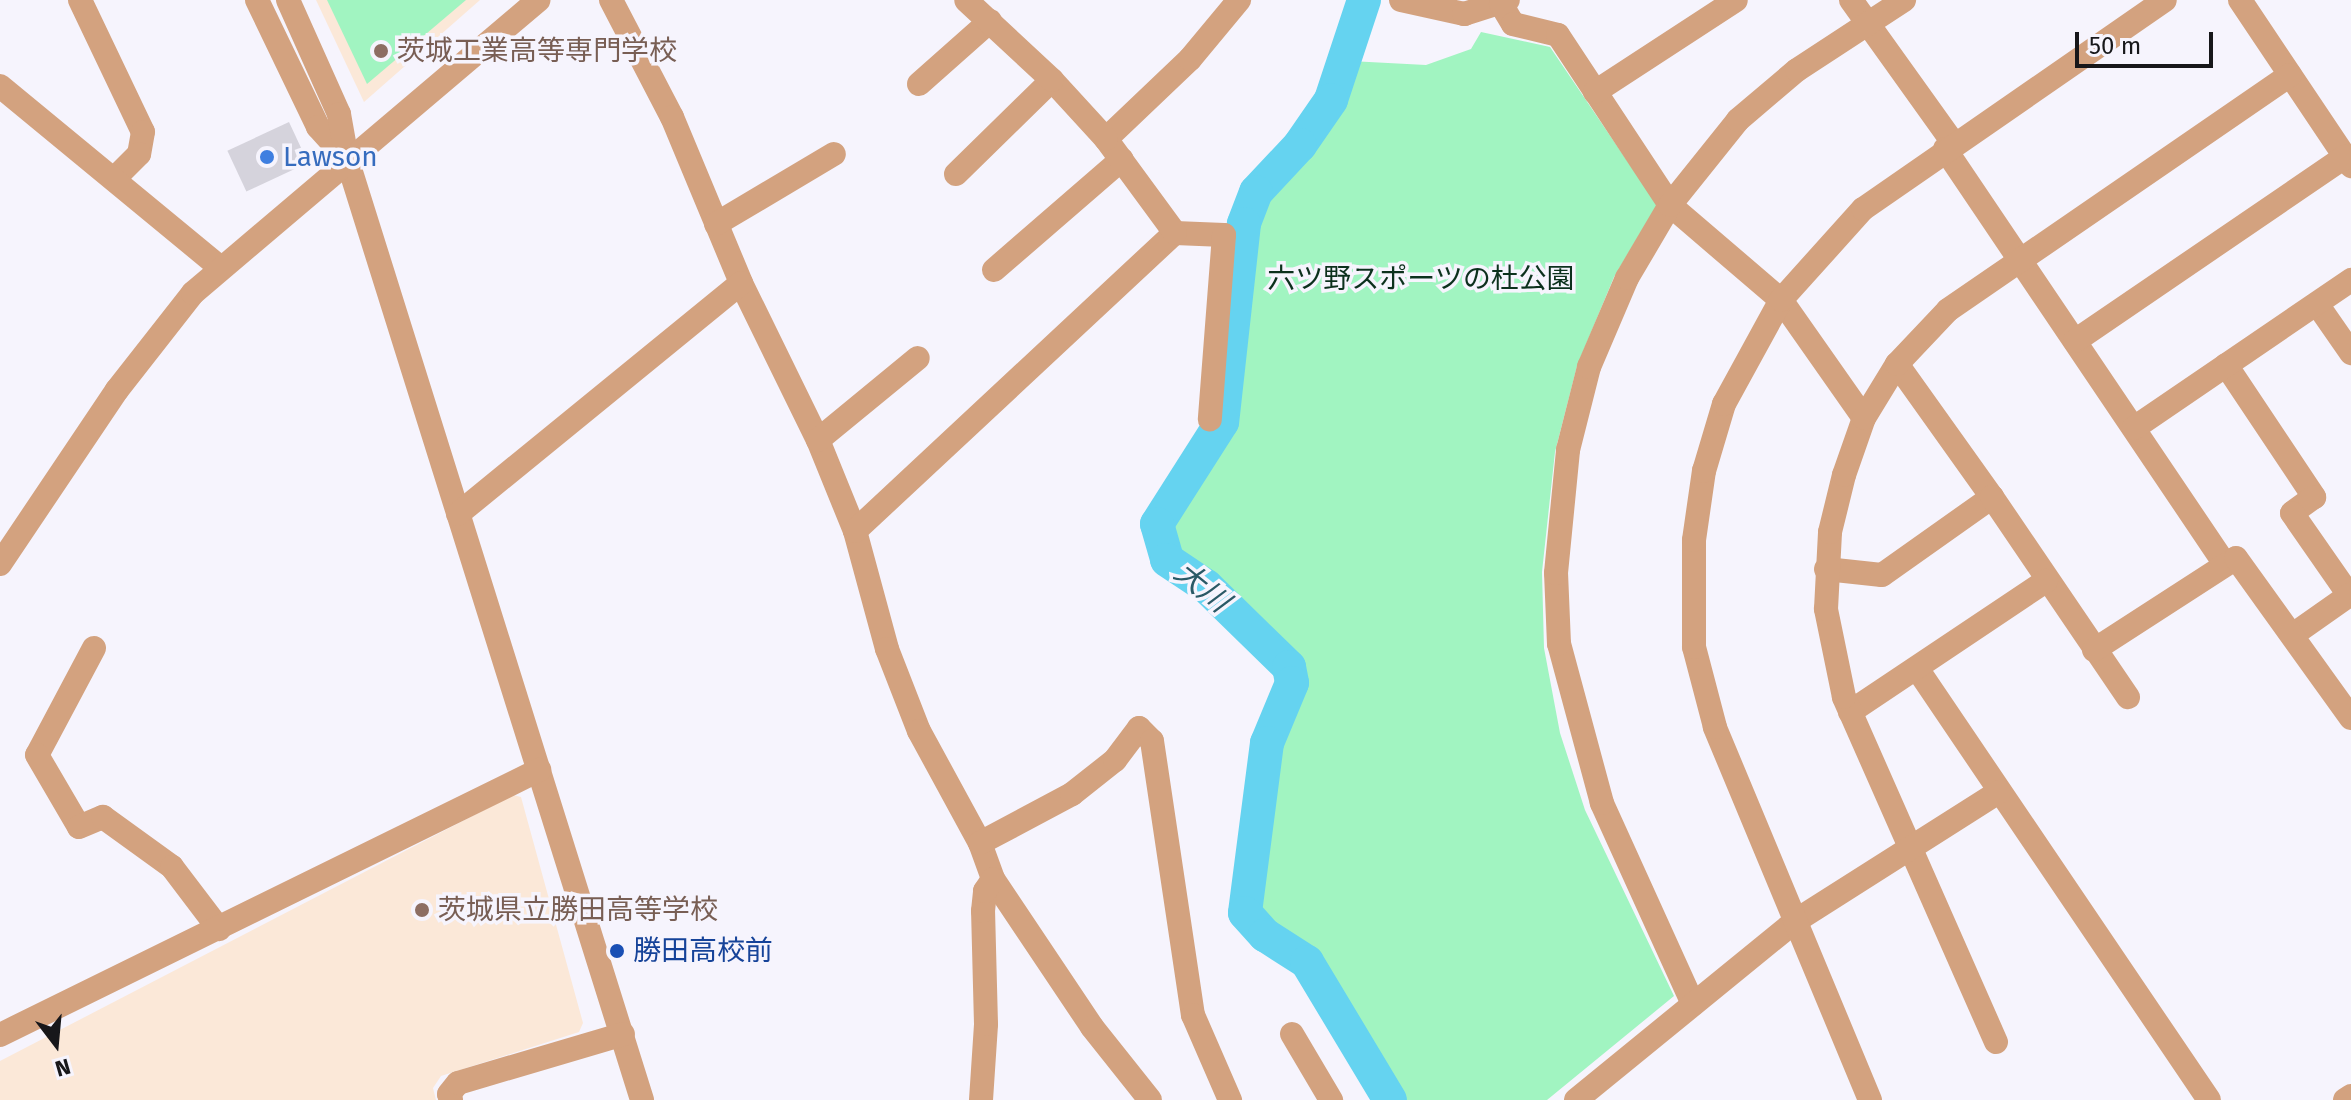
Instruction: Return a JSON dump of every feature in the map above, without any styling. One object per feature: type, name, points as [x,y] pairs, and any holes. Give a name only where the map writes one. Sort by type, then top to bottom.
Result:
[{"type":"street","points":[[80,0],[143,132],[139,154],[114,179]]},
{"type":"street","points":[[257,0],[318,127],[347,159]]},
{"type":"street","points":[[288,0],[339,114],[347,159],[642,1100]]},
{"type":"street","points":[[0,564],[163,326],[221,268],[538,0]]},
{"type":"street","points":[[611,0],[672,117],[741,283],[818,440],[855,531],[904,695],[980,843],[993,879],[1092,1027],[1150,1100]]},
{"type":"street","points":[[966,0],[1052,80],[1106,139],[1175,233]]},
{"type":"street","points":[[1106,139],[1190,59],[1239,0]]},
{"type":"street","points":[[1401,0],[1464,14],[1504,2],[1513,24],[1558,35],[1670,205],[1781,300],[1864,418]]},
{"type":"street","points":[[1595,92],[1736,0]]},
{"type":"street","points":[[1851,0],[1870,24],[2021,261],[2224,563]]},
{"type":"street","points":[[1693,1004],[1602,803],[1559,644],[1556,573],[1568,450],[1589,367],[1627,278],[1670,205],[1738,120],[1797,70],[1904,0]]},
{"type":"street","points":[[1870,1100],[1715,727],[1694,647],[1694,540],[1704,471],[1724,404],[1781,300],[1863,209],[2165,0]]},
{"type":"street","points":[[2075,341],[2348,162],[2240,0]]},
{"type":"street","points":[[919,84],[990,21]]},
{"type":"street","points":[[1996,1042],[1850,712],[1833,654],[1826,569],[1844,475],[1864,418],[1897,364],[1948,310],[2290,75]]},
{"type":"street","points":[[956,174],[1052,80]]},
{"type":"street","points":[[0,86],[221,268]]},
{"type":"street","points":[[716,224],[834,154]]},
{"type":"street","points":[[994,270],[1122,159]]},
{"type":"street","points":[[855,531],[1175,233],[1224,235],[1210,419]]},
{"type":"street","points":[[2134,428],[2351,280]]},
{"type":"street","points":[[458,514],[741,283]]},
{"type":"street","points":[[2317,304],[2351,353]]},
{"type":"street","points":[[818,440],[918,358]]},
{"type":"street","points":[[1897,364],[2128,697]]},
{"type":"street","points":[[2226,365],[2314,497],[2292,513],[2350,594],[2294,634]]},
{"type":"street","points":[[1826,569],[1882,575],[1992,497]]},
{"type":"street","points":[[2094,650],[2236,558],[2294,634],[2351,718]]},
{"type":"street","points":[[1850,712],[1918,670],[2046,581]]},
{"type":"street","points":[[94,648],[37,755],[79,827],[103,817],[172,867],[219,929]]},
{"type":"street","points":[[1918,670],[2209,1100]]},
{"type":"street","points":[[980,843],[1072,794],[1115,760],[1139,728],[1152,741],[1193,1015],[1230,1100]]},
{"type":"street","points":[[0,1035],[539,770]]},
{"type":"street","points":[[1576,1100],[1797,920],[1999,792]]},
{"type":"street","points":[[981,1100],[986,1024],[983,911],[985,891],[993,879]]},
{"type":"street","points":[[451,1100],[449,1094],[458,1083],[623,1034]]},
{"type":"street","points":[[1292,1034],[1331,1100]]},
{"type":"street","points":[[2345,1100],[2351,1096]]},
{"type":"shaded area","name":"茨城工業高等専門学校","points":[[316,0],[480,0],[364,102]]},
{"type":"shaded area","name":"茨城県立勝田高等学校","points":[[513,795],[521,797],[583,1023],[579,1032],[441,1076],[433,1088],[436,1100],[0,1100],[0,1061]]},
{"type":"green space","name":"茨城工業高等専門学校","points":[[327,0],[466,0],[367,84]]},
{"type":"green space","name":"六ツ野スポーツの杜公園","points":[[1481,32],[1550,47],[1657,205],[1614,277],[1577,366],[1555,452],[1542,572],[1544,648],[1560,733],[1585,810],[1674,996],[1547,1100],[1399,1100],[1315,958],[1260,920],[1250,904],[1269,760],[1294,692],[1296,672],[1216,588],[1169,555],[1162,525],[1226,423],[1248,226],[1260,194],[1303,147],[1334,100],[1350,61],[1426,65],[1471,49]]},
{"type":"building","name":"Lawson","points":[[289,122],[308,163],[246,192],[227,151]]},
{"type":"waterway","name":"大川","points":[[1364,0],[1331,100],[1300,145],[1256,192],[1244,224],[1222,422],[1157,524],[1167,560],[1206,586],[1289,667],[1292,683],[1267,743],[1245,913],[1265,935],[1307,962],[1390,1100]]},
{"type":"place","name":"茨城工業高等専門学校","points":[[381,51]]},
{"type":"place","name":"Lawson","points":[[267,157]]},
{"type":"place","name":"茨城県立勝田高等学校","points":[[422,910]]},
{"type":"place","name":"勝田高校前","points":[[617,951]]}]
